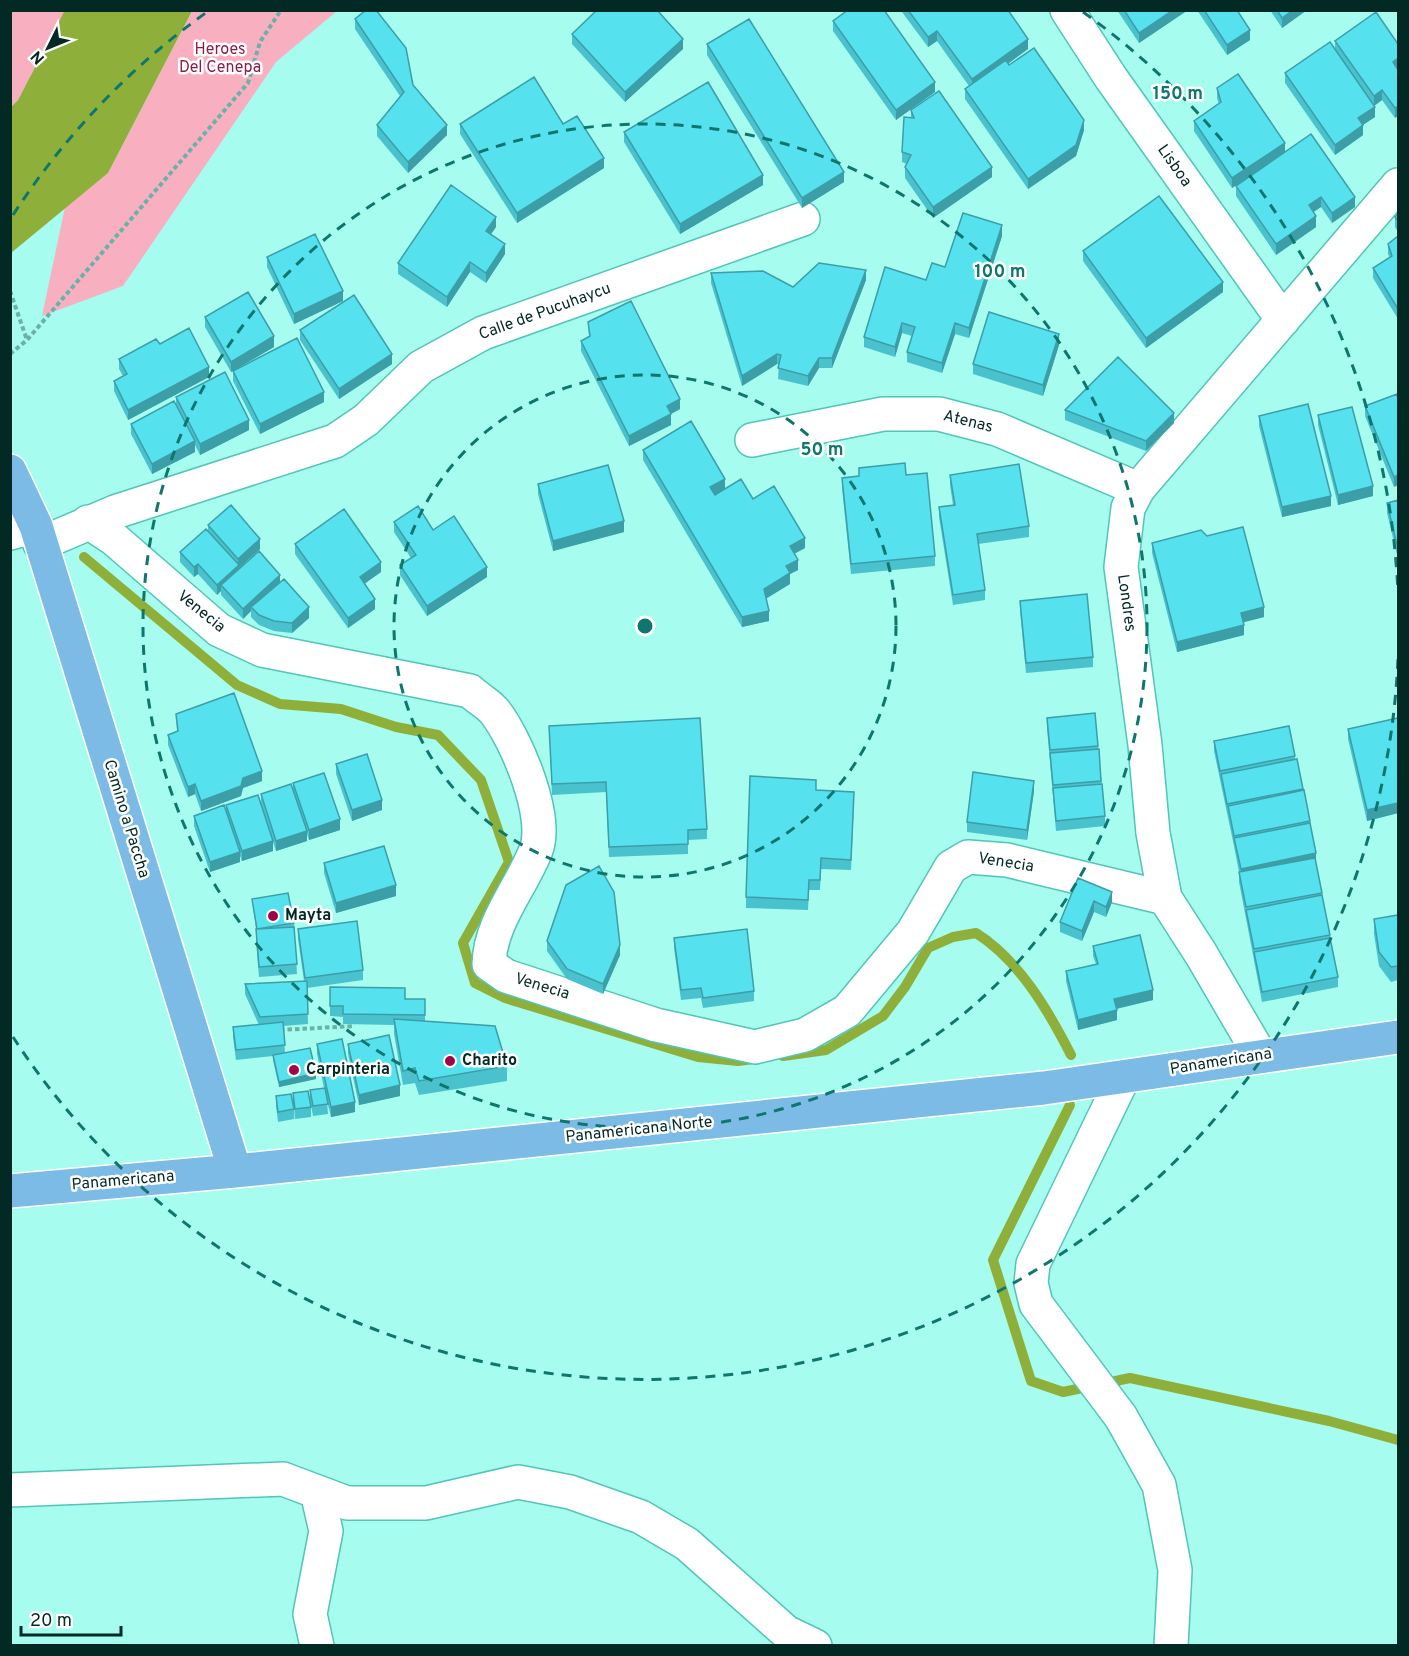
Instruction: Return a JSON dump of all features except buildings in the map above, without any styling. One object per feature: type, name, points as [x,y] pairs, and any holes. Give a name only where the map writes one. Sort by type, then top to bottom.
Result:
[{"type":"main road","name":"Camino a Paccha","points":[[10,471],[235,1171]]},
{"type":"main road","name":"Panamericana","points":[[1044,1088],[1123,1078],[1260,1055],[1398,1037]]},
{"type":"main road","name":"Panamericana Norte","points":[[235,1171],[1044,1088]]},
{"type":"main road","name":"Panamericana","points":[[10,1191],[235,1171]]},
{"type":"street","name":"Lisboa","points":[[1066,10],[1111,78],[1283,320]]},
{"type":"street","name":"Londres","points":[[1260,1055],[1202,954],[1165,898],[1153,833],[1145,745],[1121,567],[1128,508],[1138,489],[1398,185]]},
{"type":"street","name":"Calle de Pucuhaycu","points":[[29,534],[88,522],[335,441],[366,420],[421,367],[483,333],[803,219]]},
{"type":"street","name":"Atenas","points":[[752,440],[883,414],[939,414],[997,429],[1138,489]]},
{"type":"street","name":"Venecia","points":[[88,522],[114,539],[219,630],[254,646],[314,662],[470,691],[494,711],[531,781],[539,822],[537,848],[490,943],[489,964],[506,976],[656,1025],[755,1047],[805,1035],[847,1011],[913,932],[951,867],[969,857],[1007,860],[1165,898]]},
{"type":"street","points":[[1123,1078],[1033,1264],[1031,1283],[1036,1304],[1121,1417],[1159,1485],[1174,1570],[1171,1646]]},
{"type":"street","points":[[10,1491],[283,1479],[347,1503],[426,1503],[518,1482],[570,1492],[641,1517],[687,1544],[786,1632],[809,1643]]},
{"type":"street","points":[[317,1492],[326,1531],[310,1614],[318,1646]]},
{"type":"path","points":[[10,354],[27,340],[248,83],[260,42],[281,10]]},
{"type":"path","points":[[10,291],[27,340]]},
{"type":"path","points":[[275,1030],[355,1026]]},
{"type":"green space","points":[[11,11],[65,11],[18,100],[11,107]]},
{"type":"green space","name":"Heroes Del Cenepa","points":[[192,11],[337,11],[276,62],[123,286],[42,316],[65,207],[108,173]]},
{"type":"shaded area","points":[[65,10],[192,11],[108,173],[11,253],[11,107],[18,100]]},
{"type":"waterway","points":[[84,557],[237,685],[280,704],[341,709],[396,727],[438,735],[481,780],[509,862],[463,943],[475,983],[505,998],[698,1057],[738,1061],[753,1059]]},
{"type":"waterway","points":[[783,1056],[826,1050],[883,1016],[905,987],[928,948],[953,937],[976,933],[1006,957],[1031,987],[1071,1055]]},
{"type":"waterway","points":[[1070,1105],[993,1260],[1031,1381],[1063,1392],[1130,1378],[1329,1421],[1398,1440]]},
{"type":"place","name":"Mayta","points":[[273,916]]},
{"type":"place","name":"Charito","points":[[450,1061]]},
{"type":"place","name":"Carpinteria","points":[[294,1070]]}]
